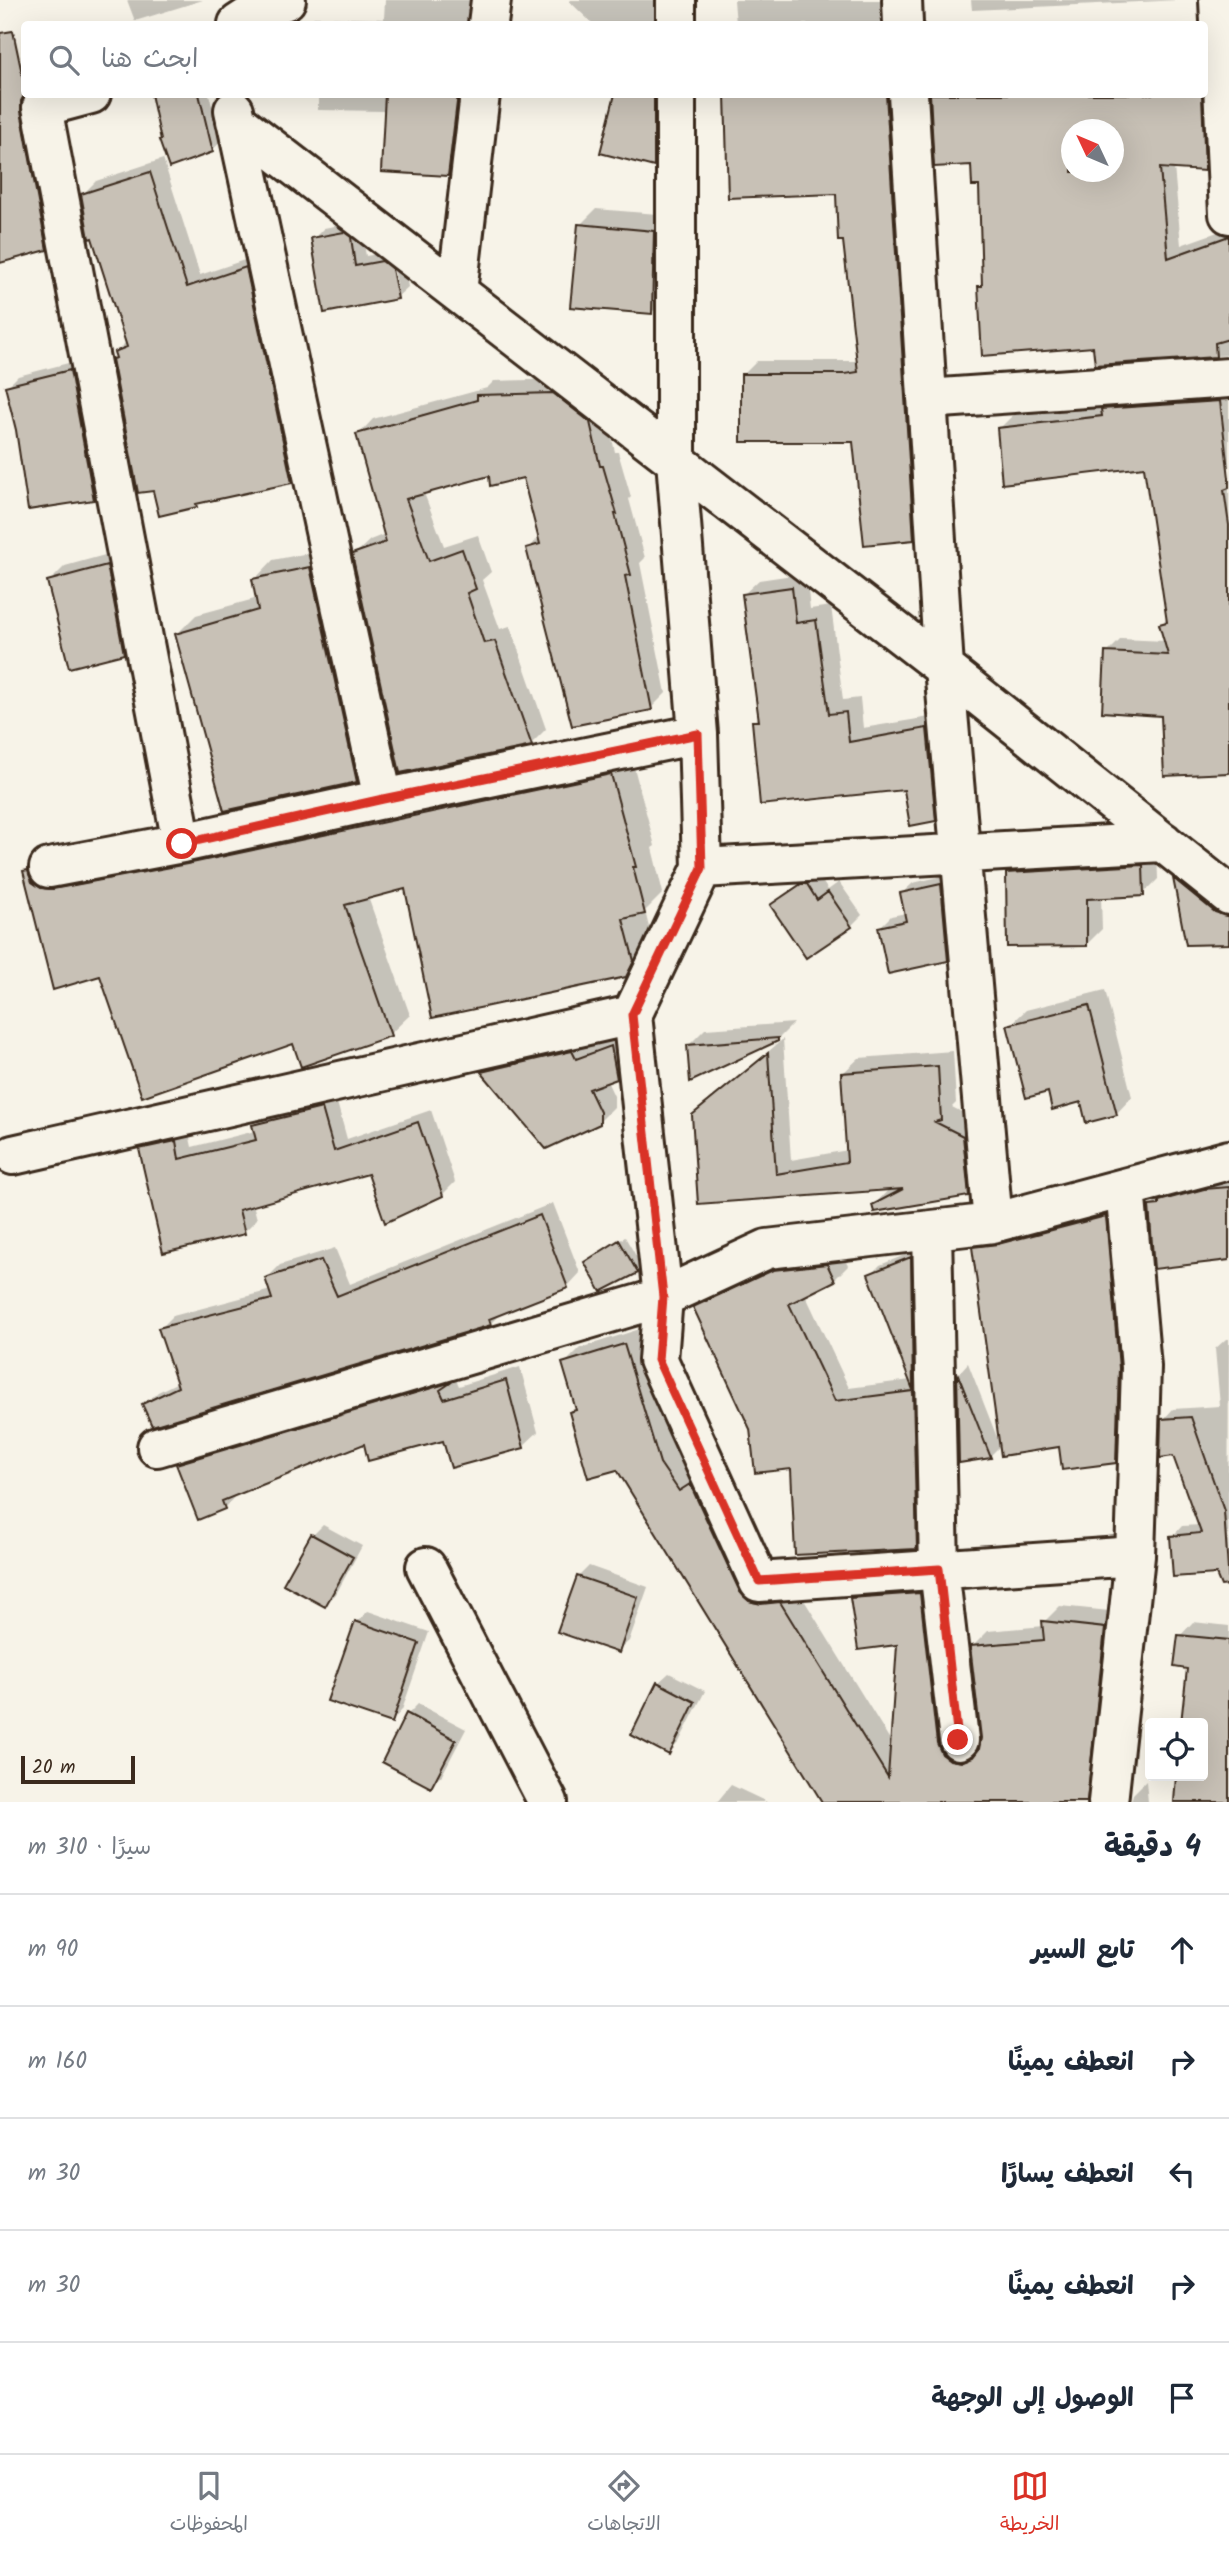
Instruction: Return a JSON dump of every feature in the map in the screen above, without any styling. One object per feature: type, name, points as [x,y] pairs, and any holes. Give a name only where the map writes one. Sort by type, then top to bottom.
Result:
[{"type":"street","points":[[243,21],[258,11],[286,0]]},
{"type":"street","points":[[488,21],[491,0]]},
{"type":"street","points":[[676,0],[676,21]]},
{"type":"street","points":[[902,0],[903,21]]},
{"type":"street","points":[[1219,0],[1213,48],[1229,214]]},
{"type":"street","points":[[76,98],[42,107],[182,844]]},
{"type":"street","points":[[457,292],[480,98]]},
{"type":"street","points":[[676,98],[676,460],[698,734],[702,868],[632,1015],[663,1297],[658,1360],[759,1581],[1135,1556]]},
{"type":"street","points":[[908,98],[944,668],[993,1223]]},
{"type":"street","points":[[233,108],[383,799]]},
{"type":"street","points":[[233,108],[457,292],[944,668],[1229,895]]},
{"type":"street","points":[[927,399],[1229,378]]},
{"type":"street","points":[[49,868],[182,844],[383,799],[698,734]]},
{"type":"street","points":[[702,868],[1163,842]]},
{"type":"street","points":[[12,1155],[632,1015]]},
{"type":"street","points":[[157,1447],[663,1297],[767,1249],[993,1223],[1229,1160]]},
{"type":"street","points":[[1108,1802],[1135,1556],[1141,1367],[1125,1188]]},
{"type":"street","points":[[932,1230],[939,1569],[958,1740]]},
{"type":"street","points":[[425,1567],[548,1802]]},
{"type":"building","points":[[13,31],[21,69],[21,111],[47,250],[0,263],[0,33]]},
{"type":"building","points":[[152,98],[200,98],[213,152],[169,168]]},
{"type":"building","points":[[385,98],[458,98],[448,176],[381,172]]},
{"type":"building","points":[[614,98],[654,98],[654,167],[600,153]]},
{"type":"building","points":[[725,98],[886,98],[914,540],[864,545],[853,442],[741,442],[741,374],[858,372],[843,241],[838,241],[836,194],[728,198]]},
{"type":"building","points":[[930,98],[1202,98],[1205,171],[1160,168],[1168,258],[1229,236],[1229,339],[1215,343],[1216,357],[1095,365],[1093,347],[982,356],[978,286],[982,286],[979,186],[972,186],[971,165],[934,167]]},
{"type":"building","points":[[150,172],[187,287],[246,267],[292,483],[196,504],[197,507],[159,516],[153,491],[138,493],[112,359],[116,358],[114,352],[127,347],[92,238],[89,239],[81,194]]},
{"type":"building","points":[[578,224],[654,231],[652,314],[570,307]]},
{"type":"building","points":[[344,232],[351,237],[355,266],[382,261],[392,269],[398,299],[324,313],[311,238]]},
{"type":"building","points":[[70,370],[94,500],[28,510],[16,430],[5,386]]},
{"type":"building","points":[[553,393],[590,422],[600,466],[603,466],[617,514],[631,575],[625,576],[652,710],[572,726],[526,548],[540,544],[523,478],[490,486],[489,476],[406,499],[429,561],[462,549],[476,589],[467,593],[484,643],[495,641],[532,746],[400,773],[352,554],[386,542],[356,434],[477,400],[477,395]]},
{"type":"building","points":[[1220,401],[1229,478],[1229,488],[1224,490],[1229,525],[1229,773],[1164,776],[1161,716],[1102,712],[1105,652],[1168,655],[1159,624],[1167,622],[1144,467],[1002,484],[997,428],[1102,416],[1101,409]]},
{"type":"building","points":[[107,565],[124,654],[69,668],[47,581]]},
{"type":"building","points":[[310,567],[357,782],[224,811],[175,634],[258,610],[252,579]]},
{"type":"building","points":[[792,587],[796,623],[816,620],[829,714],[846,712],[849,742],[927,728],[936,821],[910,826],[904,790],[760,805],[752,721],[759,721],[742,594]]},
{"type":"building","points":[[611,774],[636,867],[633,867],[645,914],[623,919],[634,961],[626,977],[432,1018],[405,889],[345,905],[391,1036],[301,1067],[293,1044],[142,1097],[100,976],[53,990],[23,871],[28,870],[32,882],[41,888],[53,889],[187,864]]},
{"type":"building","points":[[1143,865],[1144,896],[1087,899],[1087,946],[1007,947],[1006,873]]},
{"type":"building","points":[[1173,878],[1215,912],[1229,916],[1229,944],[1186,945]]},
{"type":"building","points":[[801,884],[807,884],[817,900],[828,892],[852,927],[806,958],[770,905]]},
{"type":"building","points":[[941,884],[948,961],[888,974],[878,927],[906,921],[900,893]]},
{"type":"building","points":[[1089,1005],[1117,1115],[1086,1123],[1081,1102],[1052,1110],[1048,1092],[1026,1098],[1007,1025]]},
{"type":"building","points":[[778,1038],[778,1041],[690,1082],[687,1045]]},
{"type":"building","points":[[611,1046],[617,1079],[589,1089],[600,1112],[600,1124],[546,1149],[481,1072],[572,1051],[576,1059]]},
{"type":"building","points":[[768,1053],[776,1174],[847,1162],[841,1073],[938,1066],[941,1120],[935,1122],[963,1136],[969,1196],[874,1212],[872,1205],[903,1189],[698,1204],[692,1115]]},
{"type":"building","points":[[322,1108],[334,1151],[418,1122],[443,1196],[385,1223],[368,1174],[239,1210],[245,1234],[163,1253],[139,1149],[176,1141],[179,1159],[256,1140],[252,1125]]},
{"type":"building","points":[[1229,1187],[1229,1260],[1154,1269],[1149,1206],[1204,1189]]},
{"type":"building","points":[[540,1215],[568,1288],[489,1319],[491,1325],[152,1426],[142,1404],[178,1387],[158,1328],[272,1299],[265,1278],[321,1260],[337,1296]]},
{"type":"building","points":[[1106,1216],[1119,1368],[1116,1463],[1062,1470],[1059,1447],[1001,1456],[972,1247],[998,1244]]},
{"type":"building","points":[[619,1240],[638,1273],[601,1292],[584,1262]]},
{"type":"building","points":[[911,1257],[913,1390],[868,1274]]},
{"type":"building","points":[[827,1264],[835,1281],[789,1304],[835,1401],[913,1391],[917,1549],[795,1555],[791,1469],[755,1473],[750,1429],[693,1307],[773,1270]]},
{"type":"building","points":[[624,1344],[660,1463],[679,1491],[690,1484],[740,1592],[749,1601],[761,1604],[780,1602],[888,1777],[897,1645],[858,1650],[850,1598],[920,1593],[937,1743],[942,1754],[950,1760],[961,1762],[973,1757],[979,1749],[981,1738],[970,1646],[1044,1640],[1042,1621],[1105,1628],[1087,1802],[822,1802],[617,1470],[588,1478],[569,1412],[576,1410],[562,1363]]},
{"type":"building","points":[[957,1372],[991,1458],[959,1463]]},
{"type":"building","points":[[506,1380],[524,1448],[451,1468],[443,1441],[368,1461],[364,1444],[222,1501],[225,1509],[198,1520],[176,1464],[452,1382],[440,1390],[444,1399]]},
{"type":"building","points":[[1191,1417],[1224,1511],[1229,1585],[1221,1586],[1216,1574],[1173,1577],[1170,1536],[1201,1533],[1173,1456],[1160,1458],[1161,1419]]},
{"type":"building","points":[[311,1534],[353,1557],[325,1607],[283,1584]]},
{"type":"building","points":[[577,1576],[638,1597],[619,1653],[557,1632]]},
{"type":"building","points":[[355,1621],[419,1643],[392,1723],[327,1701]]},
{"type":"building","points":[[1178,1635],[1229,1640],[1229,1802],[1174,1802],[1176,1781],[1208,1781],[1208,1718],[1182,1718],[1187,1669],[1174,1667]]},
{"type":"building","points":[[657,1682],[695,1702],[669,1755],[631,1735]]},
{"type":"building","points":[[406,1713],[456,1740],[431,1788],[382,1762]]},
{"type":"route","points":[[182,844],[383,799],[698,734],[702,868],[632,1015],[663,1297],[658,1360],[759,1581],[939,1569],[958,1740]]}]
